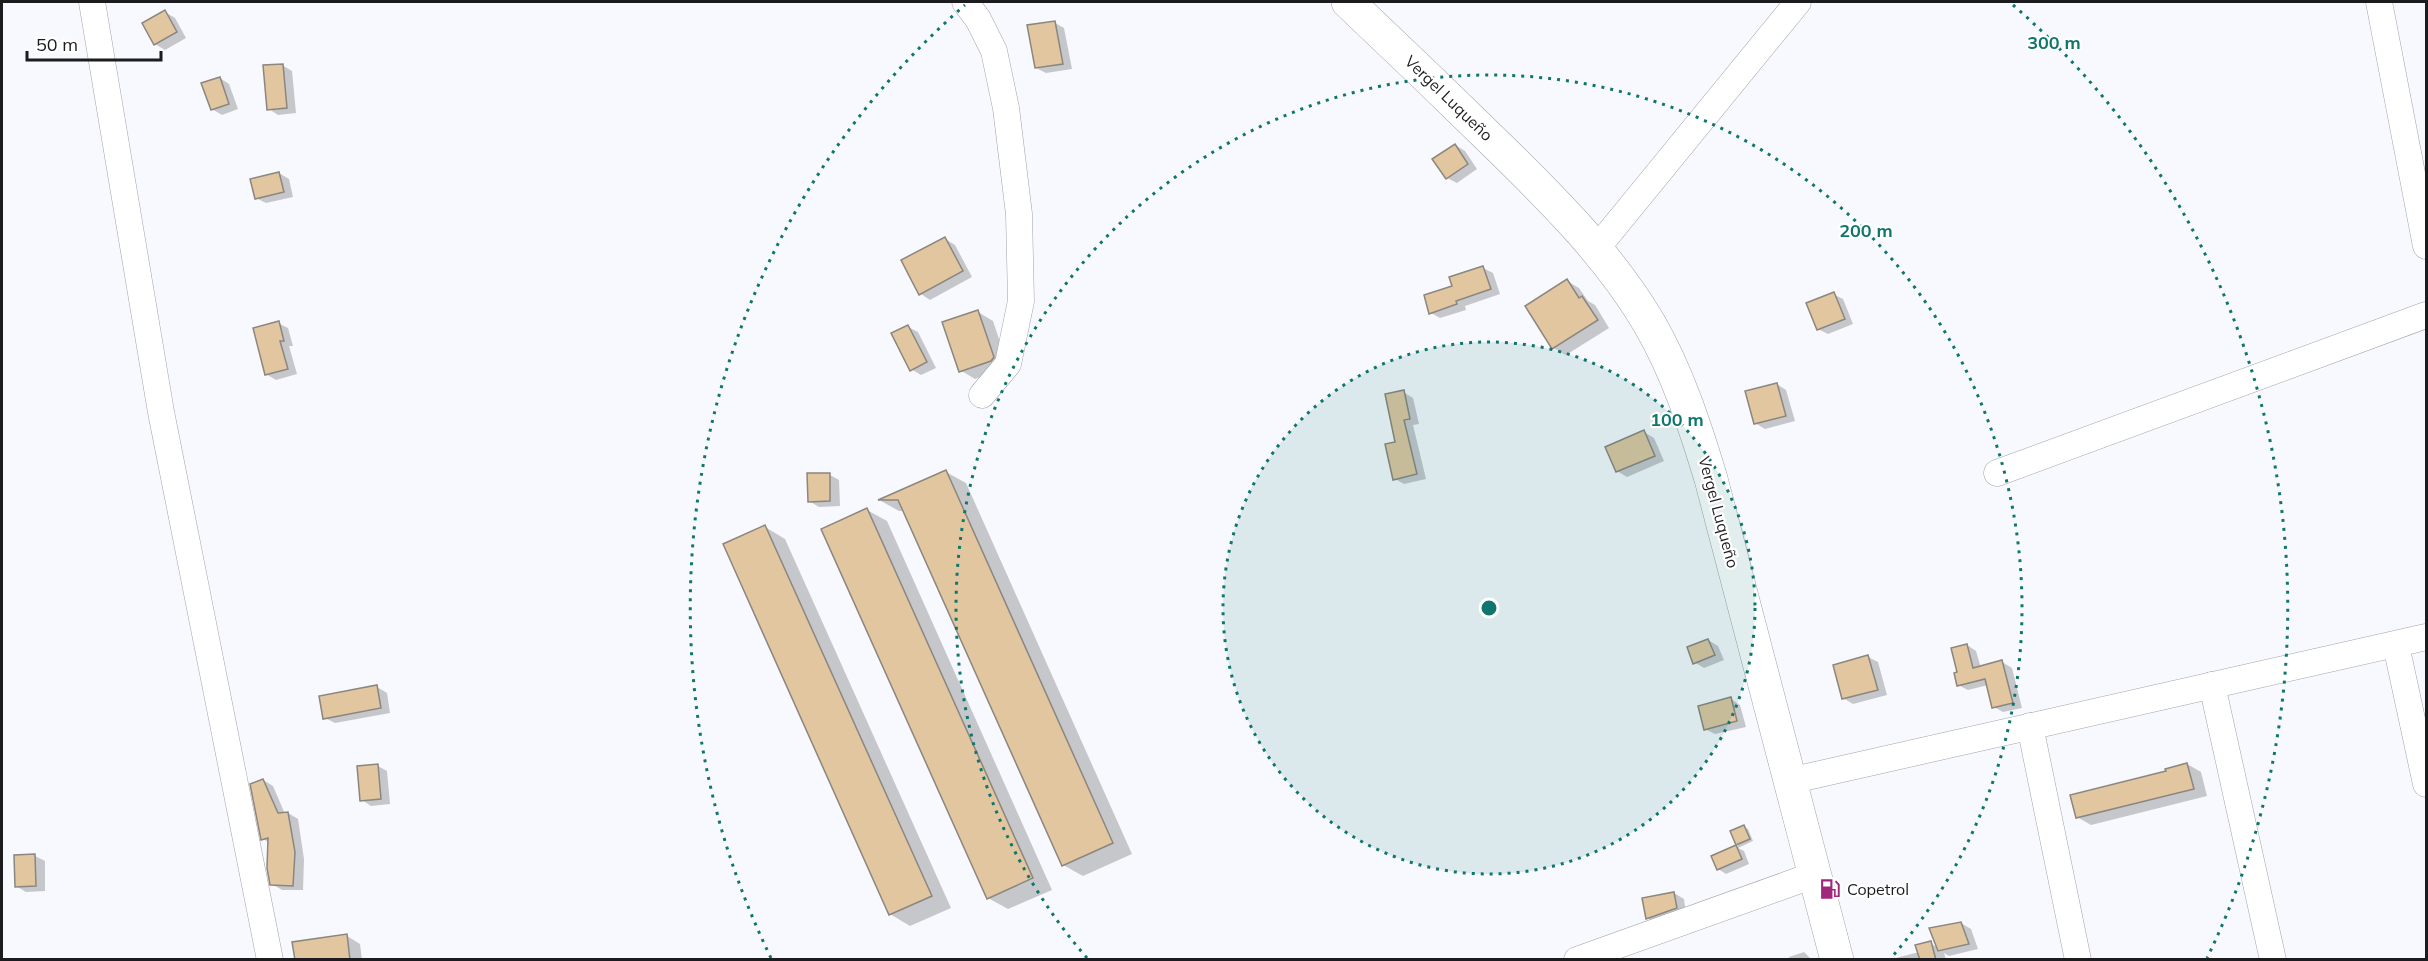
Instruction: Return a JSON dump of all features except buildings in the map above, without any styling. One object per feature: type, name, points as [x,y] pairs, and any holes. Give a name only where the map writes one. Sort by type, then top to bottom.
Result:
[{"type":"main road","name":"Vergel Luqueño","points":[[1348,2],[1520,167],[1597,248],[1649,323],[1696,428],[1837,960]]},
{"type":"street","points":[[92,2],[161,412],[270,960]]},
{"type":"street","points":[[965,2],[978,19],[994,51],[1006,108],[1019,214],[1021,301],[1008,364],[982,395]]},
{"type":"street","points":[[1597,248],[1798,2]]},
{"type":"street","points":[[2379,2],[2427,246]]},
{"type":"street","points":[[1997,473],[2427,315]]},
{"type":"street","points":[[1789,781],[2427,638]]},
{"type":"street","points":[[2396,645],[2427,784]]},
{"type":"street","points":[[2212,685],[2273,960]]},
{"type":"street","points":[[2030,726],[2078,960]]},
{"type":"street","points":[[1577,960],[1603,955],[1814,875]]},
{"type":"place","name":"Copetrol","points":[[1830,889]]}]
